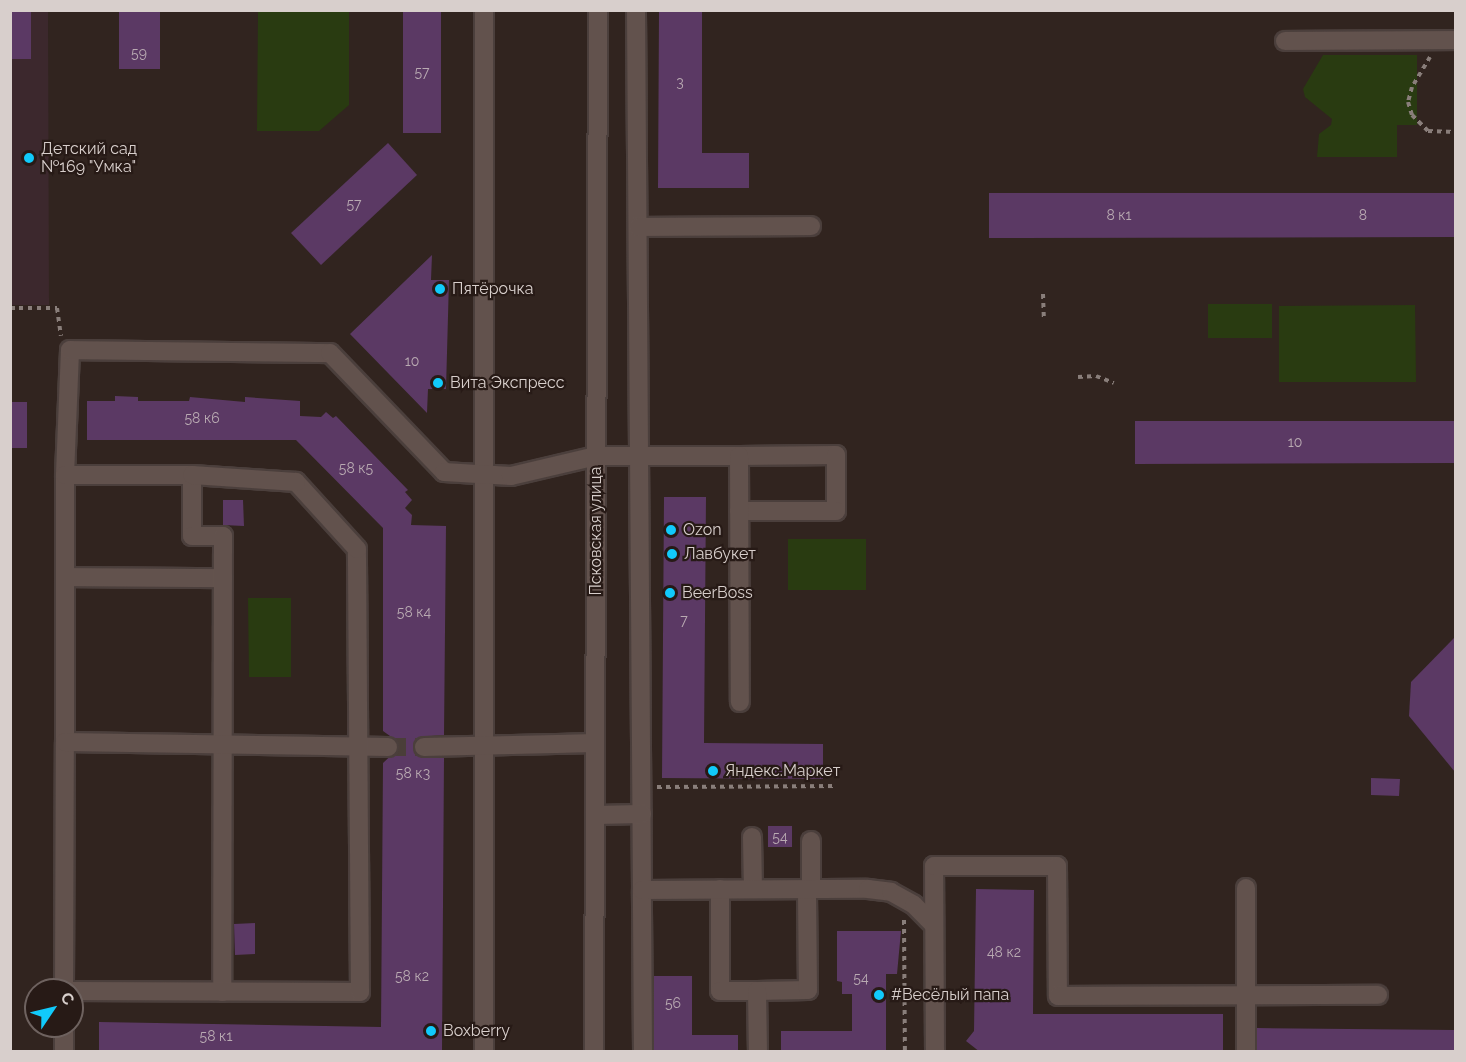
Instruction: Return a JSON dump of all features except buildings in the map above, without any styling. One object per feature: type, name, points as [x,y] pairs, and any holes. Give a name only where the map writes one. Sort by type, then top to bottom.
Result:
[{"type":"street","points":[[484,10],[482,474],[484,1052]]},
{"type":"street","name":"Псковская улица","points":[[594,1052],[598,10]]},
{"type":"street","points":[[636,10],[643,1052]]},
{"type":"street","points":[[1285,41],[1447,40]]},
{"type":"street","points":[[638,227],[811,226]]},
{"type":"street","points":[[64,978],[65,475],[70,350],[330,353],[444,472],[511,476],[596,456],[836,455],[836,511],[739,511]]},
{"type":"street","points":[[739,456],[740,702]]},
{"type":"street","points":[[65,475],[192,475],[296,482],[357,549],[360,992],[84,991]]},
{"type":"street","points":[[192,475],[192,536],[223,536],[222,992]]},
{"type":"street","points":[[65,577],[223,578]]},
{"type":"street","points":[[65,742],[388,747]]},
{"type":"street","points":[[424,747],[595,742]]},
{"type":"street","points":[[595,814],[642,814]]},
{"type":"street","points":[[752,837],[753,889]]},
{"type":"street","points":[[720,889],[720,991],[808,990],[811,840]]},
{"type":"street","points":[[935,1052],[934,866],[1057,866],[1058,996],[1378,995]]},
{"type":"street","points":[[1246,888],[1246,1052]]},
{"type":"street","points":[[642,890],[809,889],[891,892],[914,905],[934,925]]},
{"type":"street","points":[[757,991],[758,1052]]},
{"type":"path","points":[[1447,40],[1412,87],[1408,102],[1412,116],[1428,131],[1455,132]]},
{"type":"path","points":[[1043,294],[1044,318]]},
{"type":"path","points":[[10,308],[57,308],[61,335],[70,350]]},
{"type":"path","points":[[1078,377],[1096,376],[1114,383]]},
{"type":"path","points":[[651,787],[837,786]]},
{"type":"path","points":[[898,911],[904,918],[905,1052]]},
{"type":"shaded area","name":"Детский сад №169 \"Умка\"","points":[[11,11],[48,11],[49,305],[11,305]]},
{"type":"green space","points":[[258,11],[349,11],[349,105],[319,131],[257,131]]},
{"type":"green space","points":[[1323,55],[1417,55],[1417,125],[1397,125],[1397,157],[1317,157],[1319,134],[1331,125],[1332,119],[1305,97],[1303,89]]},
{"type":"green space","points":[[1208,304],[1272,304],[1272,338],[1208,338]]},
{"type":"green space","points":[[1415,305],[1416,382],[1279,382],[1279,306]]},
{"type":"green space","points":[[788,539],[866,539],[866,590],[788,590]]},
{"type":"green space","points":[[248,598],[291,598],[291,677],[249,677]]},
{"type":"tunnel","points":[[388,747],[424,747]]},
{"type":"place","name":"Детский сад №169 \"Умка\"","points":[[29,158]]},
{"type":"place","name":"Пятёрочка","points":[[440,289]]},
{"type":"place","name":"Вита Экспресс","points":[[438,383]]},
{"type":"place","name":"Ozon","points":[[671,530]]},
{"type":"place","name":"Лавбукет","points":[[672,554]]},
{"type":"place","name":"BeerBoss","points":[[670,593]]},
{"type":"place","name":"Яндекс.Маркет","points":[[713,771]]},
{"type":"place","name":"#Весёлый папа","points":[[879,995]]},
{"type":"place","name":"Boxberry","points":[[431,1031]]}]
